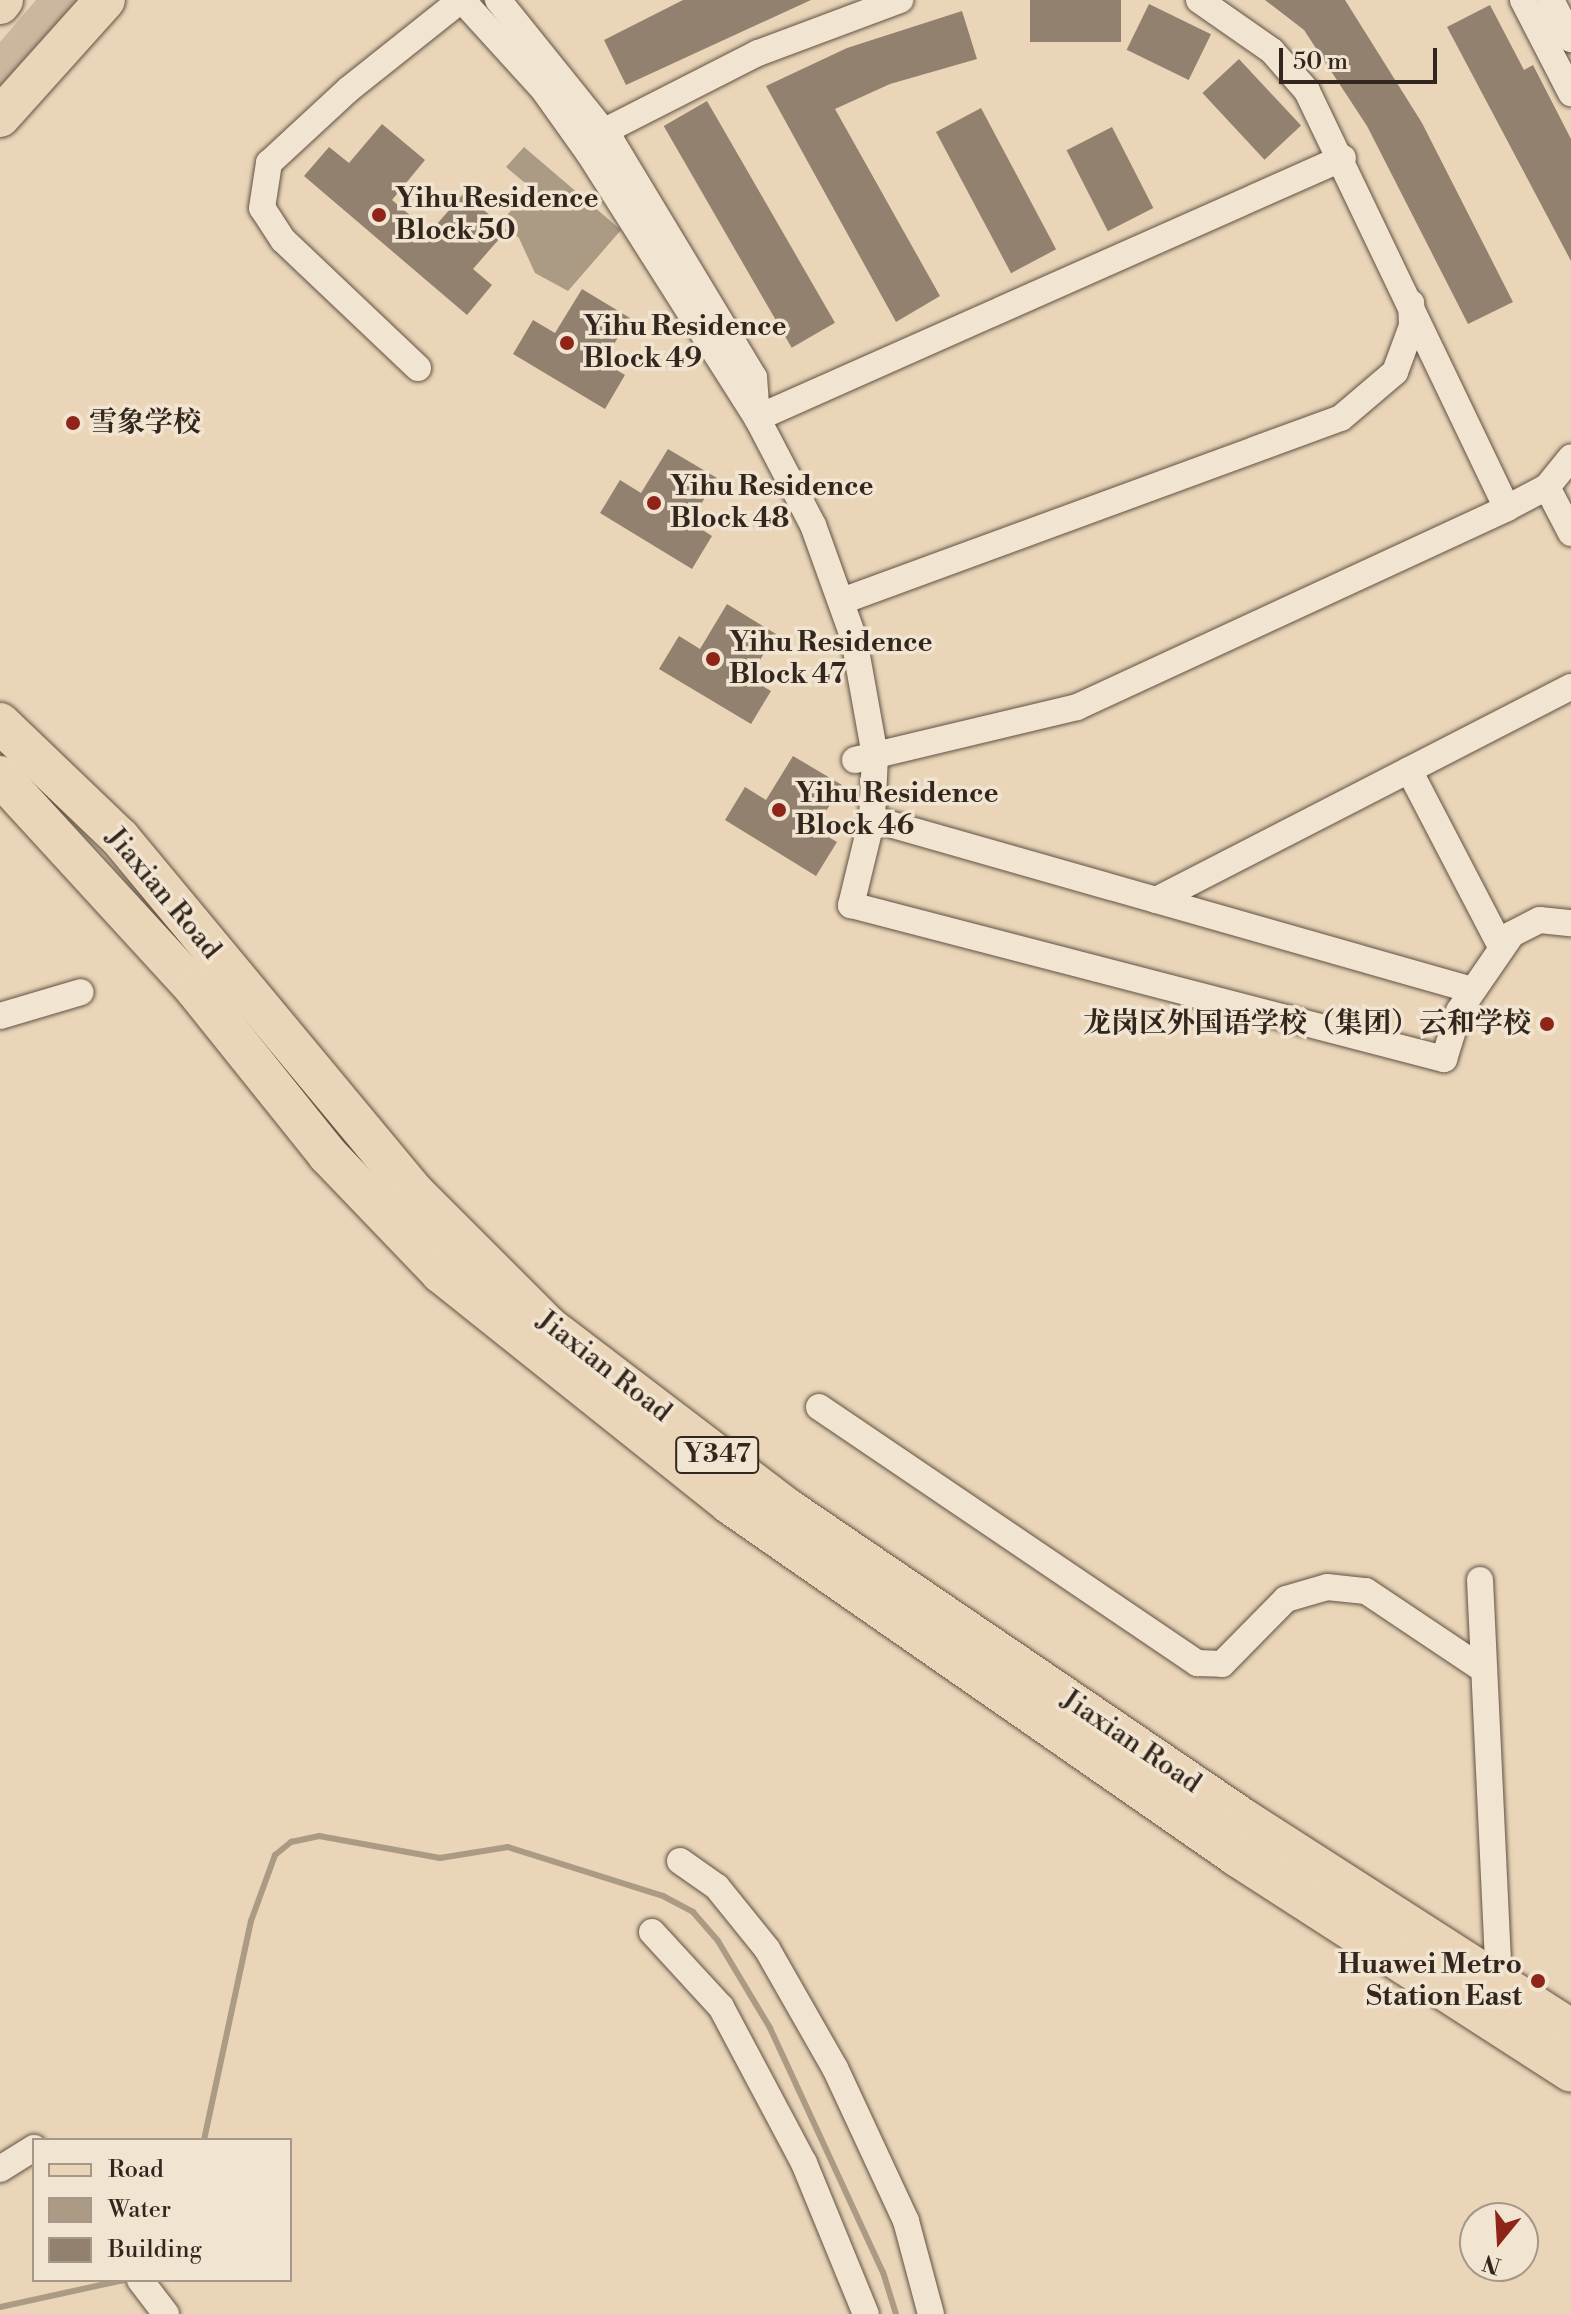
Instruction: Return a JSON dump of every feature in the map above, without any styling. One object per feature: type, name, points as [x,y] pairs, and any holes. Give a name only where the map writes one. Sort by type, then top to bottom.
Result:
[{"type":"main road","points":[[0,117],[105,0]]},
{"type":"main road","name":"Jiaxian Road","points":[[0,723],[120,838],[416,1194],[549,1327],[785,1507],[1245,1820],[1499,1979],[1571,2029]]},
{"type":"main road","name":"Jiaxian Road","points":[[0,776],[195,989],[328,1155],[464,1292],[730,1504],[1238,1857],[1571,2072]]},
{"type":"street","points":[[418,368],[283,240],[262,208],[269,163],[462,0],[593,137]]},
{"type":"street","points":[[498,0],[754,377],[757,418],[813,525],[842,601],[872,819],[851,905],[1444,1059],[1472,990],[1501,947],[1540,920],[1571,923]]},
{"type":"street","points":[[593,137],[758,53],[900,0]]},
{"type":"street","points":[[1199,0],[1272,51],[1307,91],[1343,158],[1507,508]]},
{"type":"street","points":[[1523,0],[1571,93]]},
{"type":"street","points":[[1551,0],[1571,39]]},
{"type":"street","points":[[757,418],[1343,158]]},
{"type":"street","points":[[842,601],[1341,418],[1395,372],[1412,326],[1411,303]]},
{"type":"street","points":[[865,758],[1077,707],[1507,508],[1547,487],[1571,457]]},
{"type":"street","points":[[1547,487],[1571,533]]},
{"type":"street","points":[[1156,900],[1571,687]]},
{"type":"street","points":[[1409,770],[1501,947]]},
{"type":"street","points":[[872,819],[1472,990]]},
{"type":"street","points":[[0,1016],[81,992]]},
{"type":"street","points":[[819,1407],[1197,1663],[1222,1664],[1286,1599],[1327,1587],[1366,1591],[1481,1668]]},
{"type":"street","points":[[1480,1580],[1481,1668],[1499,1979]]},
{"type":"street","points":[[680,1861],[717,1887],[767,1949],[835,2068],[906,2221],[931,2314]]},
{"type":"street","points":[[652,1932],[721,2007],[804,2163],[866,2314]]},
{"type":"street","points":[[0,2169],[32,2149]]},
{"type":"street","points":[[142,2283],[166,2314]]},
{"type":"shaded area","points":[[36,0],[77,0],[0,86],[0,42]]},
{"type":"water","points":[[524,147],[621,230],[568,291],[535,273],[519,238],[501,222],[531,188],[506,167]]},
{"type":"building","points":[[683,0],[811,0],[626,85],[604,40]]},
{"type":"building","points":[[1030,0],[1121,0],[1121,42],[1030,42]]},
{"type":"building","points":[[1265,0],[1345,0],[1422,123],[1513,302],[1468,324],[1367,126],[1304,30]]},
{"type":"building","points":[[1149,4],[1211,34],[1189,80],[1127,50]]},
{"type":"building","points":[[1490,5],[1524,70],[1533,65],[1571,139],[1571,261],[1447,27]]},
{"type":"building","points":[[962,11],[977,59],[890,84],[835,109],[940,296],[896,322],[766,86],[847,48]]},
{"type":"building","points":[[1239,59],[1301,126],[1264,160],[1202,93]]},
{"type":"building","points":[[707,101],[835,323],[792,348],[664,126]]},
{"type":"building","points":[[981,108],[1056,249],[1011,273],[936,132]]},
{"type":"building","name":"Yihu Residence Block 50","points":[[382,124],[425,160],[392,200],[430,232],[464,193],[507,230],[473,269],[492,285],[467,315],[304,176],[329,147],[349,163]]},
{"type":"building","points":[[1112,127],[1153,208],[1108,231],[1067,150]]},
{"type":"building","name":"Yihu Residence Block 49","points":[[582,289],[630,318],[603,362],[625,375],[605,409],[513,354],[533,320],[555,333]]},
{"type":"building","name":"Yihu Residence Block 48","points":[[668,449],[717,478],[690,522],[712,536],[692,569],[600,513],[620,480],[641,493]]},
{"type":"building","name":"Yihu Residence Block 47","points":[[727,604],[776,634],[749,678],[771,691],[751,724],[659,669],[679,636],[700,649]]},
{"type":"building","name":"Yihu Residence Block 46","points":[[793,756],[842,785],[815,829],[837,842],[816,876],[725,820],[745,787],[766,800]]},
{"type":"waterway","points":[[204,2138],[251,1921],[275,1855],[291,1842],[319,1836],[440,1858],[508,1847],[663,1896],[693,1912],[718,1941],[770,2028],[883,2272],[896,2314]]},
{"type":"waterway","points":[[0,2307],[115,2282]]},
{"type":"place","name":"Yihu Residence Block 50","points":[[379,215]]},
{"type":"place","name":"Yihu Residence Block 49","points":[[567,343]]},
{"type":"place","name":"雪象学校","points":[[73,423]]},
{"type":"place","name":"Yihu Residence Block 48","points":[[654,503]]},
{"type":"place","name":"Yihu Residence Block 47","points":[[713,659]]},
{"type":"place","name":"Yihu Residence Block 46","points":[[779,810]]},
{"type":"place","name":"龙岗区外国语学校（集团）云和学校","points":[[1547,1024]]},
{"type":"place","name":"Huawei Metro Station East","points":[[1538,1981]]}]
